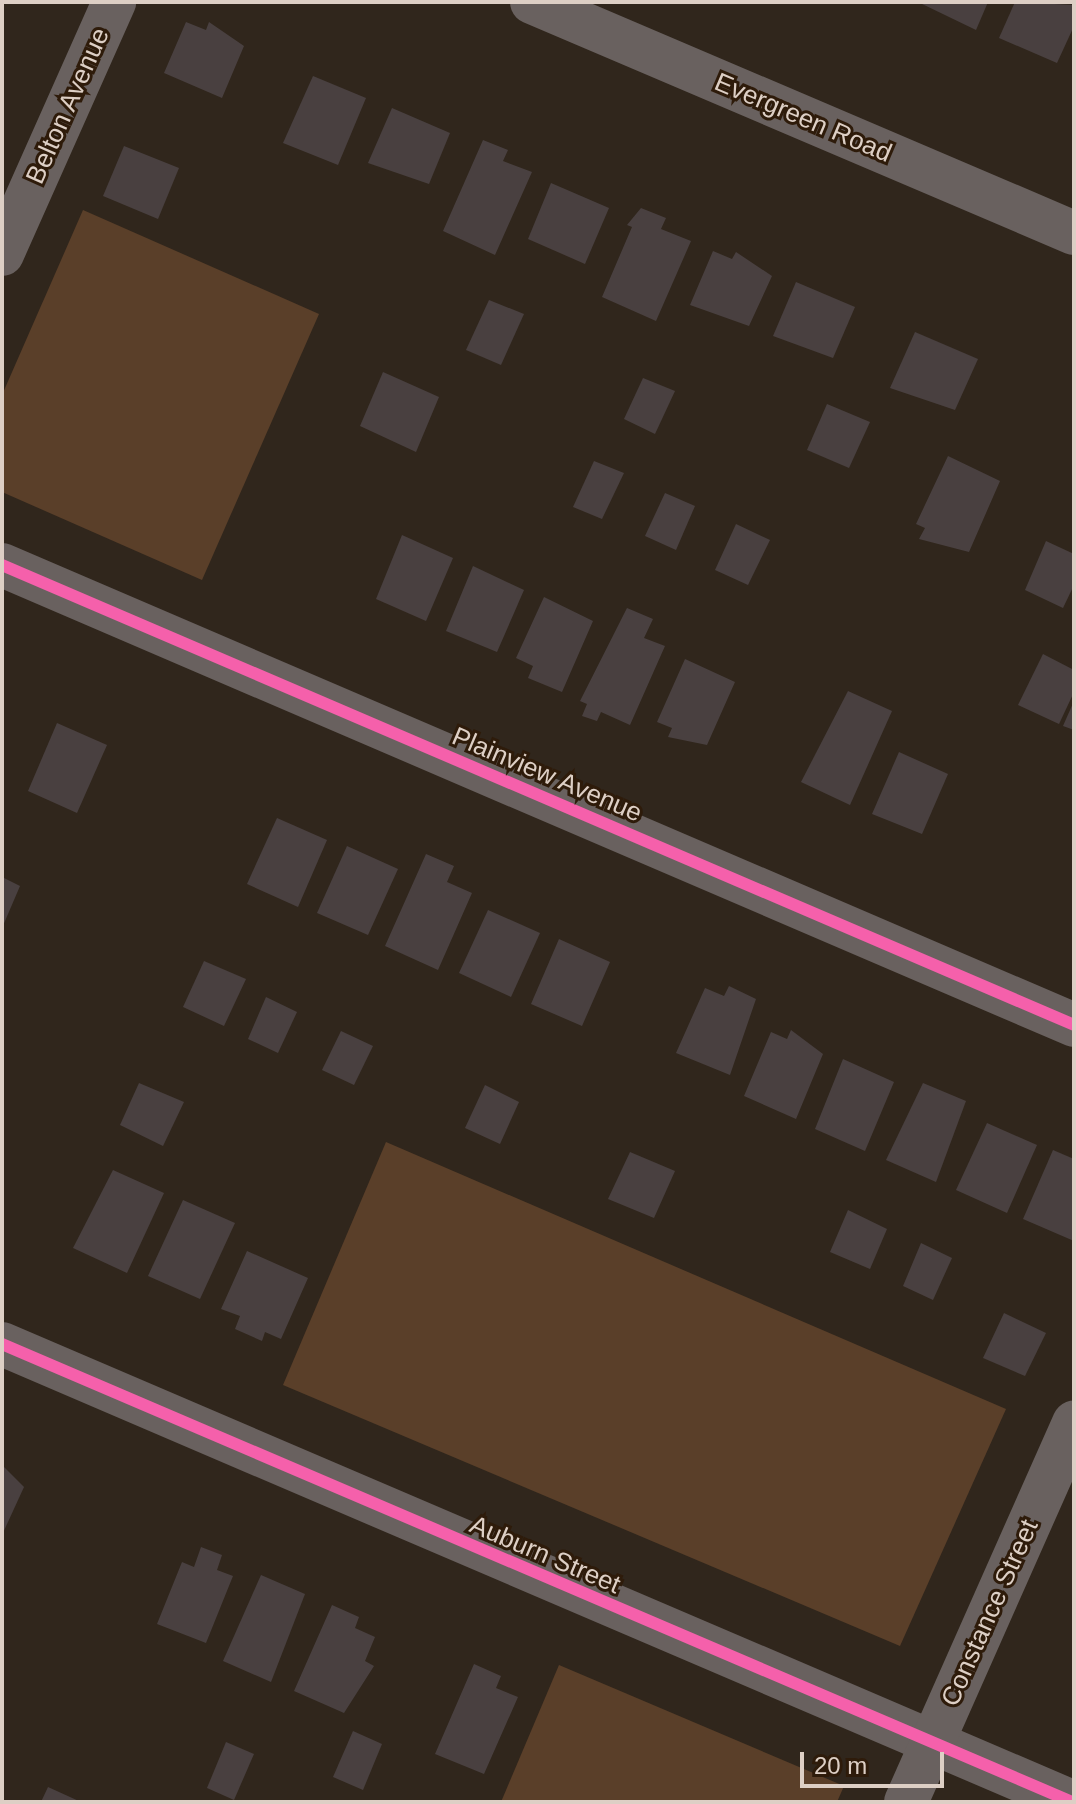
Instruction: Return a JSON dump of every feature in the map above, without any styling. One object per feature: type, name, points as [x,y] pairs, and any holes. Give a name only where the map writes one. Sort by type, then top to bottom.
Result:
[{"type":"street","name":"Belton Avenue","points":[[2,254],[114,2]]},
{"type":"street","name":"Evergreen Road","points":[[532,2],[1074,233]]},
{"type":"street","name":"Plainview Avenue","points":[[2,565],[1074,1025]]},
{"type":"street","name":"Auburn Street","points":[[2,1344],[1072,1802]]},
{"type":"street","name":"Constance Street","points":[[906,1802],[1074,1423]]},
{"type":"shaded area","points":[[83,210],[319,314],[202,580],[2,492],[2,395]]},
{"type":"shaded area","points":[[386,1142],[1006,1409],[900,1646],[283,1385]]},
{"type":"shaded area","points":[[559,1665],[844,1786],[837,1802],[501,1802]]},
{"type":"building","points":[[918,2],[988,2],[976,30]]},
{"type":"building","points":[[1015,2],[1074,5],[1074,26],[1057,63],[999,38]]},
{"type":"building","points":[[186,22],[206,30],[209,22],[244,46],[222,98],[164,73]]},
{"type":"building","points":[[313,76],[366,98],[338,165],[283,143]]},
{"type":"building","points":[[392,108],[450,133],[429,184],[368,163]]},
{"type":"building","points":[[483,140],[508,150],[503,161],[532,172],[495,255],[443,231]]},
{"type":"building","points":[[124,146],[179,168],[158,219],[103,196]]},
{"type":"building","points":[[551,183],[609,208],[585,264],[528,239]]},
{"type":"building","points":[[641,208],[666,218],[661,229],[691,241],[656,321],[602,297],[632,227],[627,225]]},
{"type":"building","points":[[713,251],[732,259],[736,252],[772,276],[749,326],[690,305]]},
{"type":"building","points":[[796,282],[855,307],[833,358],[773,336]]},
{"type":"building","points":[[489,300],[524,314],[501,365],[466,350]]},
{"type":"building","points":[[915,332],[978,359],[955,410],[890,388]]},
{"type":"building","points":[[383,372],[439,397],[416,452],[360,426]]},
{"type":"building","points":[[643,378],[675,391],[655,434],[624,419]]},
{"type":"building","points":[[827,404],[870,422],[849,468],[807,450]]},
{"type":"building","points":[[948,456],[1000,481],[969,552],[919,539],[925,528],[916,524]]},
{"type":"building","points":[[594,461],[624,473],[602,519],[573,507]]},
{"type":"building","points":[[665,493],[695,506],[676,550],[645,536]]},
{"type":"building","points":[[736,524],[770,540],[748,585],[715,570]]},
{"type":"building","points":[[402,535],[453,558],[426,621],[376,599]]},
{"type":"building","points":[[1046,541],[1074,554],[1074,585],[1063,608],[1025,590]]},
{"type":"building","points":[[473,566],[524,590],[497,652],[446,631]]},
{"type":"building","points":[[544,597],[593,621],[562,692],[528,678],[533,666],[516,658]]},
{"type":"building","points":[[627,608],[653,619],[644,638],[665,646],[630,725],[601,712],[597,721],[582,716],[587,704],[580,701]]},
{"type":"building","points":[[1043,654],[1074,670],[1074,692],[1059,724],[1018,705]]},
{"type":"building","points":[[685,659],[735,682],[707,745],[668,737],[672,728],[657,722]]},
{"type":"building","points":[[848,691],[892,711],[850,805],[801,782]]},
{"type":"building","points":[[1074,701],[1074,730],[1063,726]]},
{"type":"building","points":[[57,723],[107,745],[77,813],[28,791]]},
{"type":"building","points":[[899,752],[948,774],[922,834],[872,814]]},
{"type":"building","points":[[277,818],[327,840],[298,907],[247,884]]},
{"type":"building","points":[[347,846],[398,869],[368,935],[317,913]]},
{"type":"building","points":[[426,854],[454,866],[447,882],[472,893],[438,970],[385,946]]},
{"type":"building","points":[[2,877],[20,886],[2,928]]},
{"type":"building","points":[[488,910],[540,933],[511,997],[459,973]]},
{"type":"building","points":[[559,939],[610,962],[582,1026],[531,1004]]},
{"type":"building","points":[[204,961],[246,979],[224,1026],[183,1007]]},
{"type":"building","points":[[729,986],[756,999],[730,1075],[676,1053],[705,988],[724,996]]},
{"type":"building","points":[[266,997],[297,1012],[278,1053],[248,1039]]},
{"type":"building","points":[[791,1030],[823,1054],[796,1119],[744,1096],[771,1032],[787,1039]]},
{"type":"building","points":[[341,1031],[373,1046],[354,1085],[322,1070]]},
{"type":"building","points":[[843,1059],[894,1082],[865,1151],[815,1129]]},
{"type":"building","points":[[139,1083],[184,1102],[163,1146],[120,1125]]},
{"type":"building","points":[[923,1083],[966,1101],[936,1182],[886,1160]]},
{"type":"building","points":[[485,1085],[519,1102],[500,1144],[465,1128]]},
{"type":"building","points":[[987,1123],[1037,1145],[1007,1213],[956,1190]]},
{"type":"building","points":[[1053,1150],[1074,1159],[1074,1241],[1023,1219]]},
{"type":"building","points":[[630,1152],[675,1171],[654,1218],[608,1199]]},
{"type":"building","points":[[113,1170],[164,1193],[127,1273],[73,1248]]},
{"type":"building","points":[[183,1200],[235,1223],[200,1299],[148,1276]]},
{"type":"building","points":[[848,1210],[887,1229],[870,1269],[830,1252]]},
{"type":"building","points":[[921,1243],[952,1258],[933,1300],[903,1286]]},
{"type":"building","points":[[247,1251],[308,1278],[281,1339],[265,1332],[262,1341],[235,1329],[240,1316],[221,1309]]},
{"type":"building","points":[[1004,1313],[1046,1333],[1025,1376],[983,1358]]},
{"type":"building","points":[[2,1465],[24,1487],[2,1535]]},
{"type":"building","points":[[201,1547],[222,1555],[217,1570],[233,1576],[206,1643],[157,1624],[182,1562],[194,1567]]},
{"type":"building","points":[[261,1575],[305,1594],[271,1682],[223,1661]]},
{"type":"building","points":[[332,1605],[359,1617],[355,1628],[375,1637],[365,1661],[374,1666],[344,1713],[294,1691]]},
{"type":"building","points":[[474,1664],[501,1676],[496,1688],[518,1697],[484,1774],[435,1754]]},
{"type":"building","points":[[353,1731],[382,1744],[363,1790],[333,1777]]},
{"type":"building","points":[[226,1742],[254,1754],[234,1800],[207,1788]]},
{"type":"building","points":[[48,1787],[81,1802],[41,1802]]},
{"type":"cycle path","points":[[2,565],[1074,1025]]},
{"type":"cycle path","points":[[2,1344],[1072,1802]]}]
